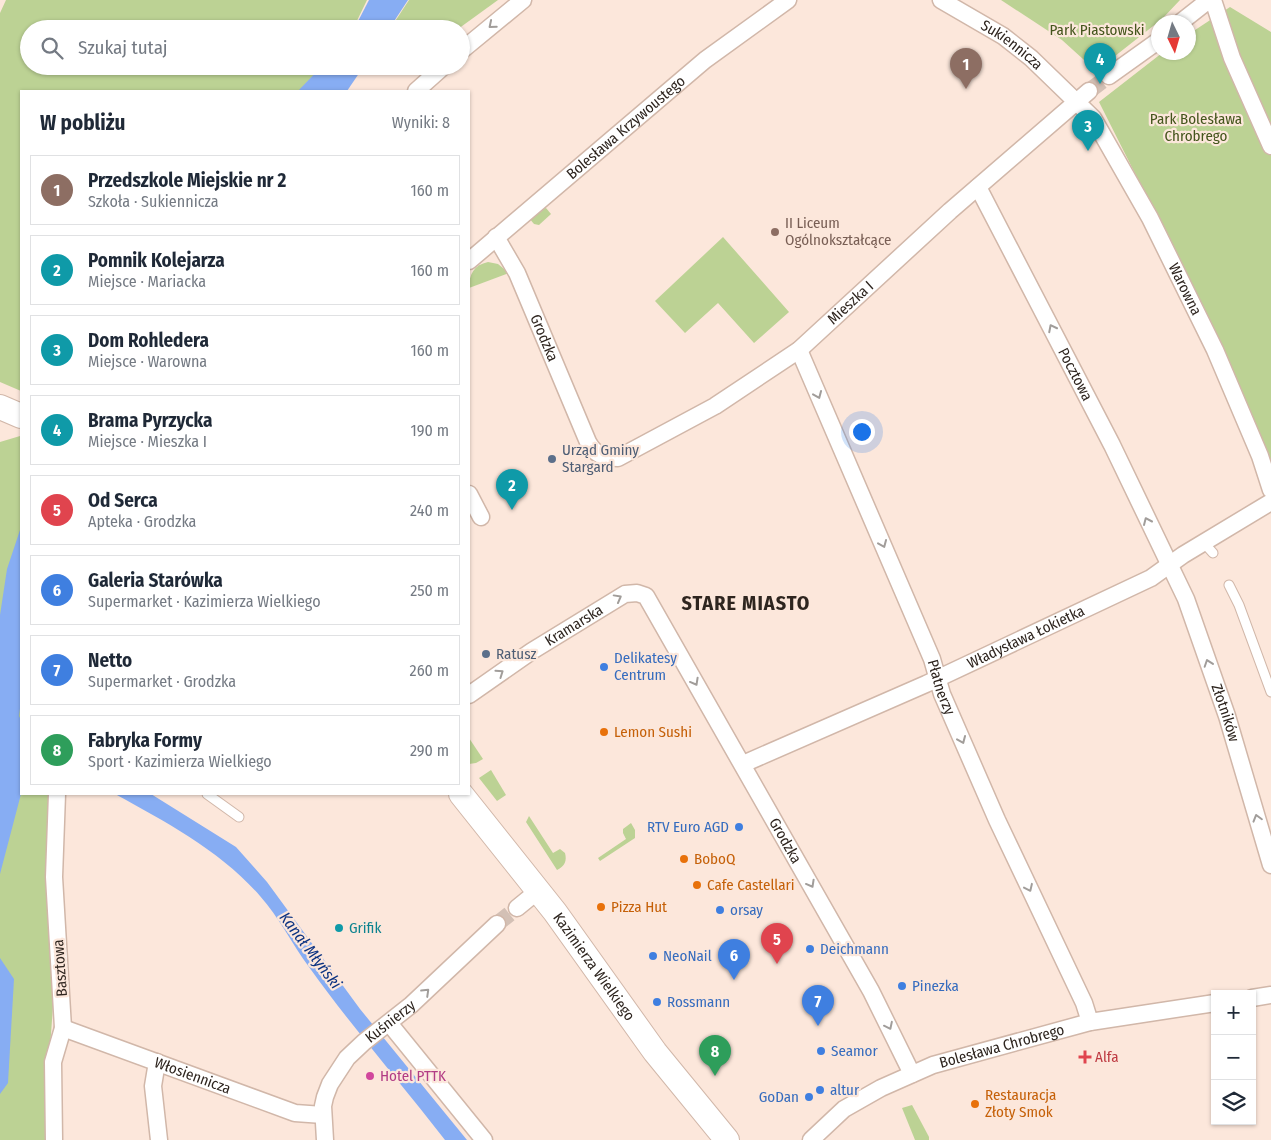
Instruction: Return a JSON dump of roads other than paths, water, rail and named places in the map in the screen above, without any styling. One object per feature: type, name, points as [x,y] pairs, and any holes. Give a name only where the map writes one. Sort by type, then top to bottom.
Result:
[{"type":"street","points":[[470,44],[523,0]]},
{"type":"street","name":"Bolesława Krzywoustego","points":[[470,260],[706,60],[788,0]]},
{"type":"street","name":"Sukiennicza","points":[[941,0],[1003,36],[1082,95]]},
{"type":"street","points":[[1190,15],[1209,0]]},
{"type":"street","points":[[1213,0],[1232,58],[1271,146]]},
{"type":"street","points":[[1109,76],[1151,46]]},
{"type":"street","points":[[417,90],[434,75]]},
{"type":"street","name":"Mieszka I","points":[[588,442],[600,456],[618,458],[715,406],[799,350],[1082,95]]},
{"type":"street","name":"Warowna","points":[[1082,95],[1154,226],[1214,350],[1260,456],[1271,490]]},
{"type":"street","name":"Pocztowa","points":[[978,187],[1112,445],[1169,565]]},
{"type":"street","name":"Grodzka","points":[[496,237],[516,273],[588,442]]},
{"type":"street","name":"Płatnerzy","points":[[799,350],[938,678],[942,694],[997,820],[1084,1003],[1090,1022]]},
{"type":"street","points":[[0,406],[20,416]]},
{"type":"street","points":[[0,418],[20,416]]},
{"type":"street","points":[[470,496],[481,518]]},
{"type":"street","name":"Władysława Łokietka","points":[[743,764],[938,678],[1151,578],[1169,565],[1209,548],[1271,502]]},
{"type":"street","name":"Złotników","points":[[1169,565],[1186,599],[1227,716],[1271,865]]},
{"type":"street","name":"Kramarska","points":[[470,694],[532,651],[625,594],[637,593],[646,596],[654,609]]},
{"type":"street","name":"Grodzka","points":[[654,609],[872,991],[912,1074]]},
{"type":"street","name":"Basztowa","points":[[54,1140],[53,1062],[63,1028],[54,876],[57,795]]},
{"type":"street","name":"Kazimierza Wielkiego","points":[[462,795],[539,890],[655,1052],[727,1140]]},
{"type":"street","points":[[517,908],[539,890]]},
{"type":"street","name":"Kuśnierzy","points":[[325,1140],[323,1115],[325,1097],[330,1084],[347,1058],[364,1042],[411,1006],[497,924]]},
{"type":"street","points":[[1256,997],[1271,995]]},
{"type":"street","name":"Bolesława Chrobrego","points":[[811,1140],[844,1109],[912,1074],[968,1054],[1090,1022],[1211,1005]]},
{"type":"street","points":[[385,1026],[484,1140]]},
{"type":"street","name":"Włosiennicza","points":[[63,1028],[295,1113],[323,1115]]},
{"type":"street","points":[[157,1062],[153,1086],[159,1140]]},
{"type":"lane","points":[[1229,585],[1239,605],[1271,692]]},
{"type":"lane","points":[[208,795],[239,817]]},
{"type":"water","points":[[369,0],[408,0],[395,20],[359,20]]},
{"type":"water","points":[[313,75],[358,75],[348,90],[299,90]]},
{"type":"water","points":[[20,530],[19,716],[21,795],[0,874],[0,615],[7,569]]},
{"type":"water","name":"Kanał Młyński","points":[[117,795],[153,795],[236,847],[267,882],[360,1009],[467,1140],[445,1140],[325,989],[273,913],[245,880],[210,851],[154,815]]},
{"type":"water","points":[[0,958],[14,979],[8,1083],[0,1094]]},
{"type":"tunnel","points":[[1089,91],[1109,76]]},
{"type":"tunnel","points":[[497,924],[517,908]]},
{"type":"place","name":"Brama Pyrzycka","points":[[1100,84]]},
{"type":"place","name":"Przedszkole Miejskie nr 2","points":[[966,89]]},
{"type":"place","name":"Dom Rohledera","points":[[1088,151]]},
{"type":"place","name":"II Liceum Ogólnokształcące","points":[[775,232]]},
{"type":"place","name":"Urząd Gminy Stargard","points":[[552,459]]},
{"type":"place","name":"Pomnik Kolejarza","points":[[512,510]]},
{"type":"place","name":"Ratusz","points":[[486,654]]},
{"type":"place","name":"Delikatesy Centrum","points":[[604,667]]},
{"type":"place","name":"Lemon Sushi","points":[[604,732]]},
{"type":"place","name":"RTV Euro AGD","points":[[739,827]]},
{"type":"place","name":"BoboQ","points":[[684,859]]},
{"type":"place","name":"Cafe Castellari","points":[[697,885]]},
{"type":"place","name":"Pizza Hut","points":[[601,907]]},
{"type":"place","name":"orsay","points":[[720,910]]},
{"type":"place","name":"Grifik","points":[[339,928]]},
{"type":"place","name":"Deichmann","points":[[810,949]]},
{"type":"place","name":"NeoNail","points":[[653,956]]},
{"type":"place","name":"Od Serca","points":[[777,964]]},
{"type":"place","name":"Galeria Starówka","points":[[734,980]]},
{"type":"place","name":"Pinezka","points":[[902,986]]},
{"type":"place","name":"Rossmann","points":[[657,1002]]},
{"type":"place","name":"Netto","points":[[818,1026]]},
{"type":"place","name":"Seamor","points":[[821,1051]]},
{"type":"place","name":"Alfa","points":[[1085,1057]]},
{"type":"place","name":"Hotel PTTK","points":[[370,1076]]},
{"type":"place","name":"Fabryka Formy","points":[[715,1076]]},
{"type":"place","name":"altur","points":[[820,1090]]},
{"type":"place","name":"GoDan","points":[[809,1097]]},
{"type":"place","name":"Restauracja Złoty Smok","points":[[975,1104]]},
{"type":"district","name":"STARE MIASTO","points":[[746,603]]},
{"type":"park label","name":"Park Piastowski","points":[[1097,30]]},
{"type":"park label","name":"Park Bolesława Chrobrego","points":[[1196,128]]}]
